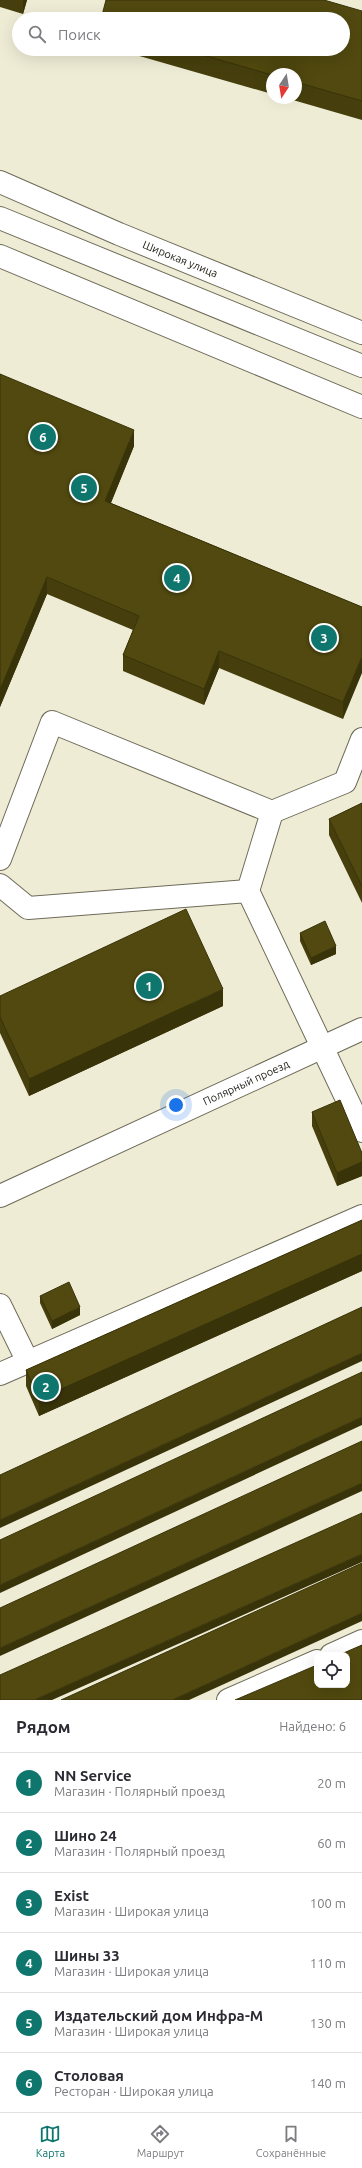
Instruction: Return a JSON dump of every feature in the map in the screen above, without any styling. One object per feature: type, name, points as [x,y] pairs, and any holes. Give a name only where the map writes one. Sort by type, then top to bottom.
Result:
[{"type":"main road","name":"Широкая улица","points":[[0,182],[119,234],[362,333]]},
{"type":"main road","points":[[0,218],[362,366]]},
{"type":"main road","points":[[0,256],[362,407]]},
{"type":"main road","points":[[0,860],[52,722],[272,812],[345,782],[362,739]]},
{"type":"main road","points":[[272,812],[248,891],[302,1003],[321,1048],[362,1131]]},
{"type":"main road","points":[[0,885],[28,908],[248,891]]},
{"type":"main road","name":"Полярный проезд","points":[[0,1196],[362,1028]]},
{"type":"main road","points":[[0,1374],[362,1216]]},
{"type":"main road","points":[[0,1305],[28,1362]]},
{"type":"main road","points":[[338,1652],[362,1641]]},
{"type":"main road","points":[[228,1700],[314,1662]]},
{"type":"building","points":[[106,0],[324,0],[362,11],[362,101],[302,84],[302,68],[266,68],[266,73],[206,56],[350,56],[350,12],[103,12]]},
{"type":"building","points":[[0,374],[134,430],[105,501],[362,607],[362,656],[343,702],[219,651],[204,689],[123,655],[139,616],[47,577],[0,690]]},
{"type":"building","points":[[362,803],[362,886],[329,819]]},
{"type":"building","points":[[186,909],[223,989],[29,1079],[0,1017],[0,996]]},
{"type":"building","points":[[325,921],[336,946],[311,958],[300,933]]},
{"type":"building","points":[[340,1100],[362,1153],[362,1162],[337,1173],[312,1112]]},
{"type":"building","points":[[362,1220],[362,1254],[39,1399],[26,1370]]},
{"type":"building","points":[[69,1282],[80,1307],[52,1321],[40,1296]]},
{"type":"building","points":[[362,1307],[362,1353],[0,1520],[0,1475]]},
{"type":"building","points":[[362,1372],[362,1417],[0,1585],[0,1540]]},
{"type":"building","points":[[362,1441],[362,1483],[0,1648],[0,1608]]},
{"type":"building","points":[[362,1513],[362,1554],[34,1700],[0,1700],[0,1675]]},
{"type":"building","points":[[362,1563],[362,1613],[172,1700],[61,1700]]},
{"type":"building","points":[[362,1645],[362,1700],[235,1700],[314,1666],[314,1688],[350,1688],[350,1652],[346,1652]]},
{"type":"place","name":"Столовая","points":[[43,437]]},
{"type":"place","name":"Издательский дом Инфра-М","points":[[84,488]]},
{"type":"place","name":"Шины 33","points":[[177,578]]},
{"type":"place","name":"Exist","points":[[324,638]]},
{"type":"place","name":"NN Service","points":[[149,986]]},
{"type":"place","name":"Шино 24","points":[[46,1387]]}]
